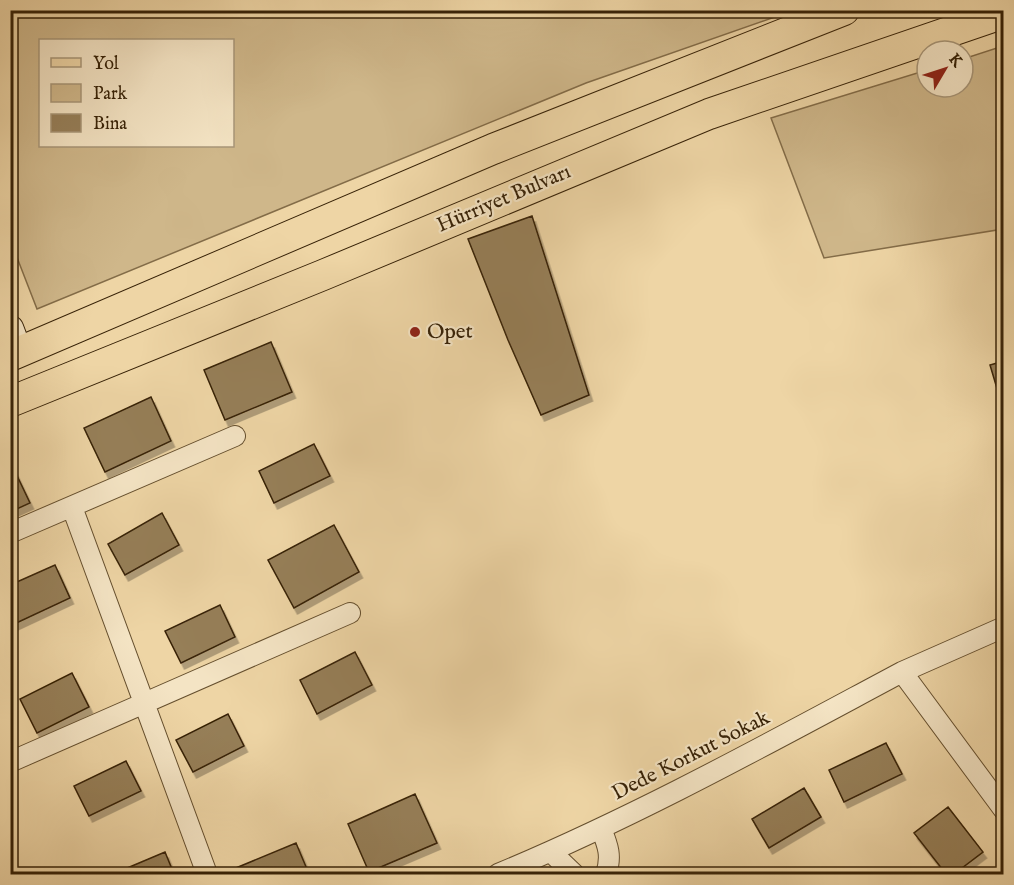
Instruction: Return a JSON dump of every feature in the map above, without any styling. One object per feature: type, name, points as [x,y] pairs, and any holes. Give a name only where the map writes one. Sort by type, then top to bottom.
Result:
[{"type":"main road","points":[[13,346],[493,149],[844,10]]},
{"type":"main road","points":[[939,10],[949,21],[957,23],[997,15]]},
{"type":"main road","name":"Hürriyet Bulvarı","points":[[10,402],[292,288],[709,114],[997,15]]},
{"type":"street","points":[[10,534],[235,436]]},
{"type":"street","points":[[72,507],[207,874]]},
{"type":"street","points":[[10,762],[350,613]]},
{"type":"street","name":"Dede Korkut Sokak","points":[[498,874],[551,852],[695,782],[902,672],[1004,627]]},
{"type":"street","points":[[902,672],[1004,810]]},
{"type":"street","points":[[601,828],[608,844],[610,860],[606,874]]},
{"type":"street","points":[[551,852],[574,874]]},
{"type":"green space","points":[[11,10],[792,10],[586,83],[37,309],[11,242]]},
{"type":"green space","points":[[1003,46],[1003,229],[824,258],[771,118],[915,74],[915,99],[975,99],[975,55]]},
{"type":"building","points":[[532,216],[589,395],[541,415],[468,239]]},
{"type":"building","points":[[271,342],[292,392],[225,420],[204,370]]},
{"type":"building","points":[[1004,361],[1004,412],[990,365]]},
{"type":"building","points":[[151,397],[171,441],[105,472],[84,428]]},
{"type":"building","points":[[314,444],[330,476],[274,503],[259,471]]},
{"type":"building","points":[[10,461],[30,503],[10,512]]},
{"type":"building","points":[[162,513],[179,545],[125,575],[108,544]]},
{"type":"building","points":[[334,525],[359,572],[294,608],[268,560]]},
{"type":"building","points":[[55,565],[70,598],[12,625],[10,622],[10,585]]},
{"type":"building","points":[[220,605],[235,637],[181,663],[165,631]]},
{"type":"building","points":[[355,652],[372,685],[317,714],[300,680]]},
{"type":"building","points":[[72,673],[89,707],[37,733],[20,699]]},
{"type":"building","points":[[228,714],[244,746],[193,772],[176,740]]},
{"type":"building","points":[[886,743],[902,774],[844,802],[829,770]]},
{"type":"building","points":[[126,761],[141,791],[89,816],[74,786]]},
{"type":"building","points":[[804,788],[821,817],[769,848],[752,819]]},
{"type":"building","points":[[415,794],[437,843],[369,872],[348,824]]},
{"type":"building","points":[[948,807],[983,852],[954,874],[946,874],[914,833]]},
{"type":"building","points":[[296,843],[309,874],[232,874],[231,870]]},
{"type":"building","points":[[165,852],[174,874],[113,874]]},
{"type":"place","name":"Opet","points":[[415,332]]}]
